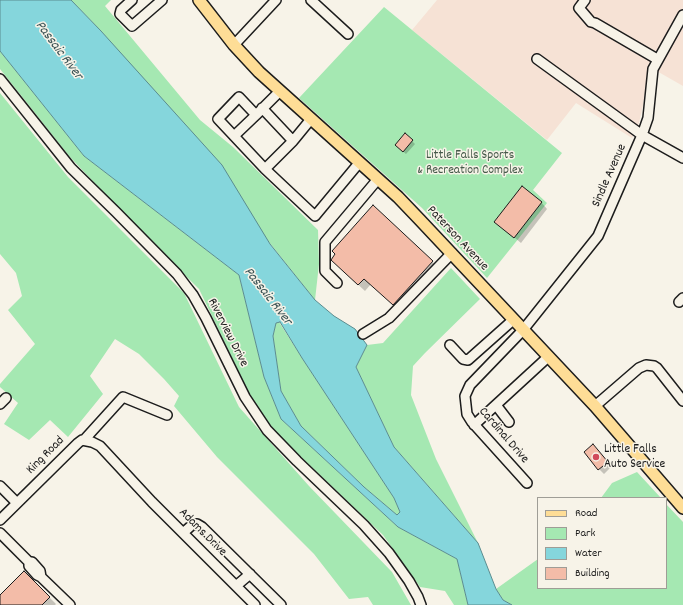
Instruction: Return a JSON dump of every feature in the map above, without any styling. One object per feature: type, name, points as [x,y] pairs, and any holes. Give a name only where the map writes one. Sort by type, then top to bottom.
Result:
[{"type":"main road","name":"Paterson Avenue","points":[[199,0],[247,60],[378,179],[452,253],[595,406],[683,508]]},
{"type":"street","points":[[132,0],[121,10],[120,14],[132,26],[162,0]]},
{"type":"street","points":[[234,45],[276,0]]},
{"type":"street","points":[[311,0],[348,34]]},
{"type":"street","points":[[585,0],[579,8],[591,22],[595,22],[658,59]]},
{"type":"street","name":"Sindle Avenue","points":[[523,330],[598,236],[648,118],[653,69],[683,15]]},
{"type":"street","points":[[537,59],[642,134],[683,158]]},
{"type":"street","name":"Riverview Drive","points":[[0,79],[71,168],[122,217],[177,274],[193,295],[245,397],[267,430],[364,525],[389,553],[409,581],[421,605]]},
{"type":"street","points":[[234,136],[280,91]]},
{"type":"street","points":[[293,141],[259,111],[239,97],[218,119],[265,169],[315,216],[359,163]]},
{"type":"street","points":[[265,169],[293,141],[311,119]]},
{"type":"street","points":[[337,283],[325,270],[325,242],[378,179]]},
{"type":"street","points":[[363,334],[389,318],[452,253]]},
{"type":"street","points":[[450,345],[463,359],[468,360],[513,320]]},
{"type":"street","name":"Cardinal Drive","points":[[523,330],[470,385],[465,396],[467,414],[474,426],[527,483]]},
{"type":"street","points":[[474,426],[548,357]]},
{"type":"street","points":[[595,406],[638,368],[646,364],[657,368],[683,402]]},
{"type":"street","points":[[84,440],[123,397],[167,415]]},
{"type":"street","points":[[496,405],[510,422]]},
{"type":"street","name":"King Road","points":[[0,520],[82,440],[92,442],[100,446],[131,480]]},
{"type":"street","name":"Adams Drive","points":[[131,480],[255,605]]},
{"type":"street","points":[[0,486],[17,503]]},
{"type":"street","points":[[183,533],[192,525],[197,524],[202,527],[281,605]]},
{"type":"street","points":[[0,533],[29,562],[29,566],[37,575],[41,577],[70,605]]},
{"type":"street","points":[[236,586],[250,574]]},
{"type":"shaded area","points":[[437,0],[683,0],[683,86],[648,66],[639,123],[632,138],[576,103],[547,140],[412,30]]},
{"type":"green space","points":[[71,0],[111,0],[105,6],[200,120],[233,147],[318,230],[319,264],[315,300],[101,31]]},
{"type":"green space","name":"Little Falls Sports & Recreation Complex","points":[[384,7],[562,153],[533,190],[547,203],[487,278],[422,208],[299,98]]},
{"type":"green space","points":[[0,51],[84,156],[239,275],[264,377],[281,419],[398,527],[457,559],[468,605],[454,605],[445,591],[420,587],[383,535],[281,438],[256,408],[199,289],[134,225],[69,156],[0,69]]},
{"type":"green space","points":[[0,93],[68,177],[184,293],[239,407],[309,486],[392,572],[411,605],[373,605],[368,597],[349,599],[314,554],[217,457],[174,406],[179,396],[164,379],[139,354],[115,339],[90,376],[103,394],[68,437],[50,420],[29,440],[4,424],[18,403],[0,387],[0,384],[35,344],[8,310],[22,296],[16,273],[0,254]]},
{"type":"green space","points":[[451,268],[480,299],[413,366],[411,395],[436,459],[478,543],[394,447],[356,367],[367,345],[383,343]]},
{"type":"green space","points":[[279,322],[394,498],[400,512],[397,515],[364,487],[301,426],[281,391],[273,336],[276,323]]},
{"type":"green space","points":[[637,472],[660,497],[602,497],[612,483]]},
{"type":"green space","points":[[667,505],[683,522],[683,605],[512,605],[503,600],[496,589],[537,560],[537,589],[667,589]]},
{"type":"water","name":"Passaic River","points":[[0,0],[71,0],[101,31],[222,165],[270,244],[315,300],[334,316],[355,329],[367,345],[356,367],[394,447],[478,543],[496,589],[503,600],[512,605],[468,605],[457,559],[398,527],[281,419],[264,377],[239,275],[84,156],[0,51]],"holes":[[[280,322],[394,498],[400,512],[397,515],[364,487],[301,426],[281,391],[273,336],[276,323]]]},
{"type":"building","points":[[405,133],[413,140],[403,152],[395,145]]},
{"type":"building","points":[[522,186],[542,202],[514,238],[494,222]]},
{"type":"building","points":[[373,205],[433,261],[393,305],[364,279],[358,285],[331,260],[335,254],[332,251]]},
{"type":"building","name":"Little Falls Auto Service","points":[[593,444],[608,462],[598,470],[584,452]]},
{"type":"building","points":[[24,571],[50,597],[42,605],[0,605],[0,595]]},
{"type":"place","name":"Little Falls Auto Service","points":[[596,457]]}]
